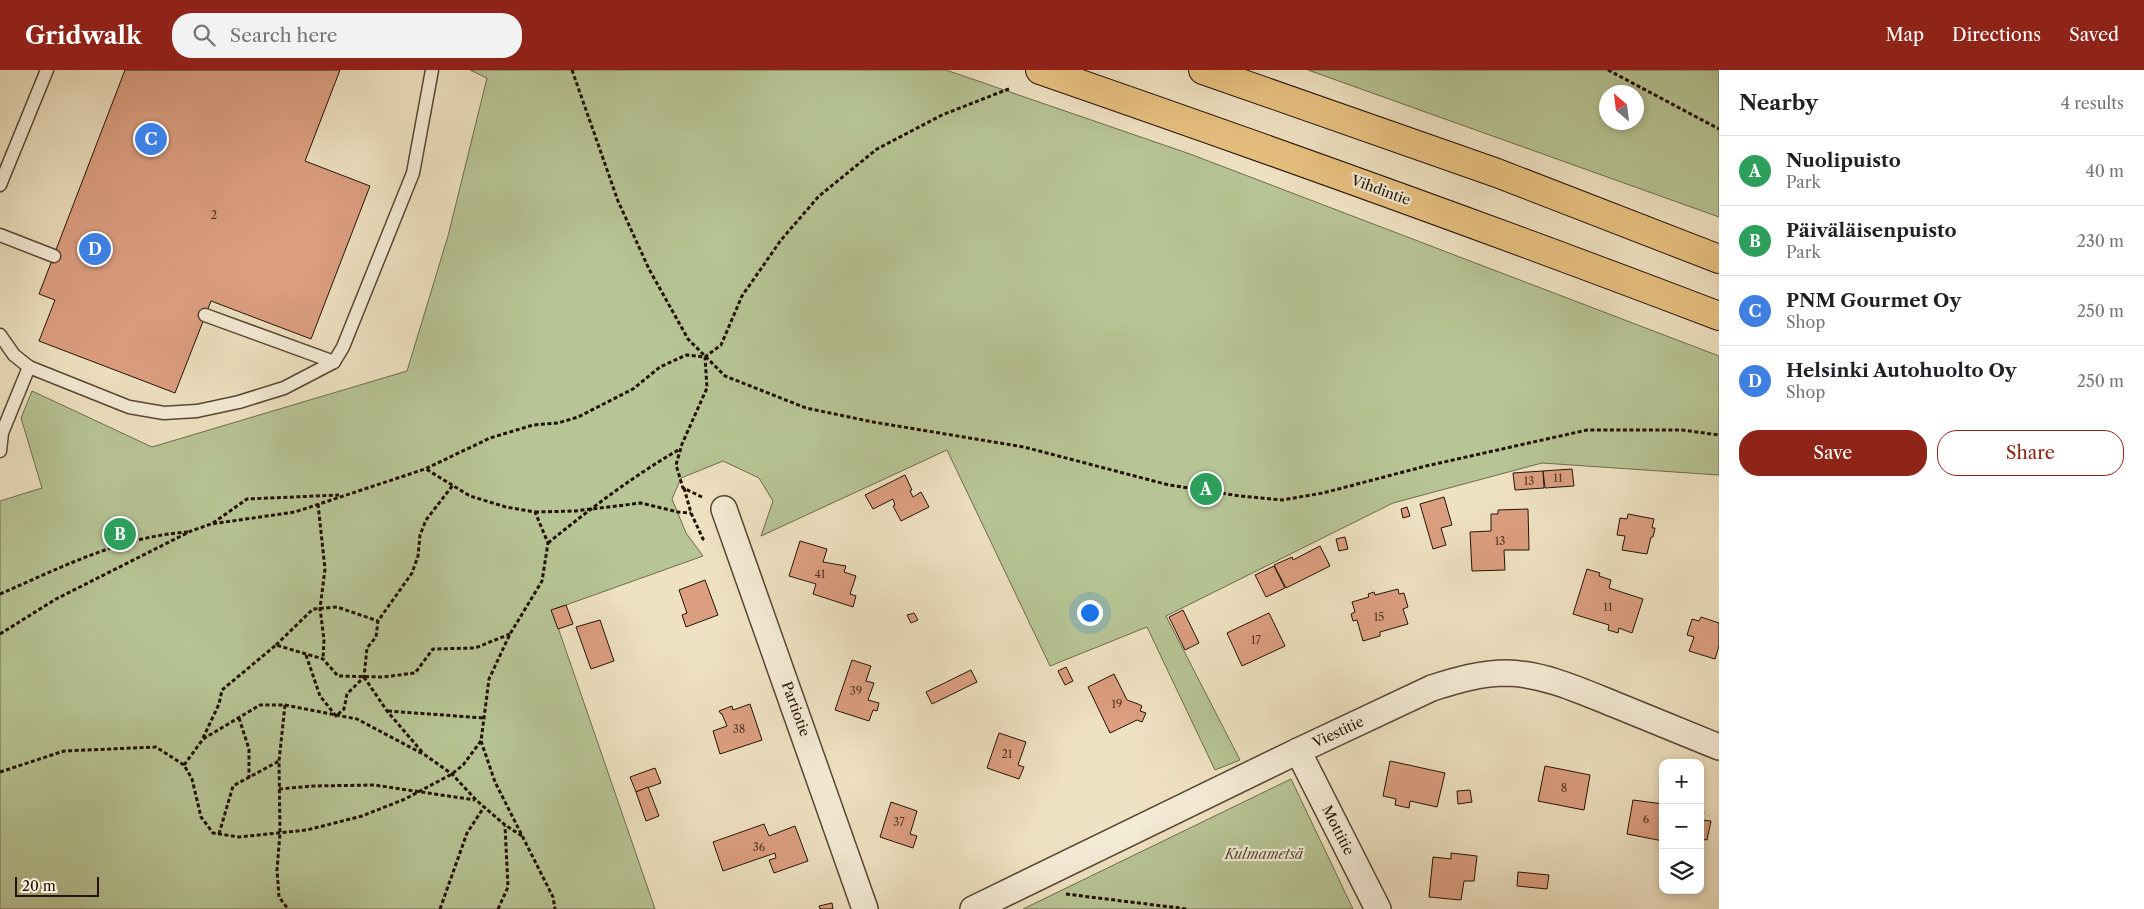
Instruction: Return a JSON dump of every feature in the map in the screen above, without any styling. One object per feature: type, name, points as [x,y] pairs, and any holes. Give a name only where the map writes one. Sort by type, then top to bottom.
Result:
[{"type":"main road","name":"Vihdintie","points":[[1040,70],[1366,185],[1719,316]]},
{"type":"main road","points":[[1202,70],[1497,173],[1719,259]]},
{"type":"street","name":"Partiotie","points":[[724,509],[865,909]]},
{"type":"street","name":"Viestitie","points":[[973,909],[1432,688],[1484,674],[1508,673],[1537,677],[1568,686],[1719,747]]},
{"type":"street","name":"Mottitie","points":[[1298,751],[1378,909]]},
{"type":"lane","points":[[0,185],[47,70]]},
{"type":"lane","points":[[0,335],[14,355],[28,367],[129,407],[164,413],[197,411],[239,402],[284,388],[334,362],[343,347],[413,173],[432,70]]},
{"type":"lane","points":[[0,235],[54,256]]},
{"type":"lane","points":[[205,315],[334,362]]},
{"type":"lane","points":[[0,451],[2,432],[28,367]]},
{"type":"path","points":[[572,70],[618,202],[649,269],[688,339],[725,376],[806,408],[873,422],[1024,446],[1169,485],[1240,496],[1282,500],[1323,494],[1426,466],[1587,430],[1682,430],[1719,435]]},
{"type":"path","points":[[1608,70],[1719,129]]},
{"type":"path","points":[[0,634],[56,599],[191,531],[211,524],[295,512],[425,468],[490,438],[532,425],[558,423],[578,417],[633,389],[660,367],[686,355],[705,357],[721,345],[742,296],[781,240],[819,196],[877,149],[942,115],[1010,88]]},
{"type":"path","points":[[705,357],[707,388],[676,465],[684,488],[724,509]]},
{"type":"path","points":[[548,543],[648,467],[681,449]]},
{"type":"path","points":[[425,468],[470,496],[506,507],[534,512],[589,510],[640,504],[678,512],[691,512]]},
{"type":"path","points":[[336,716],[344,709],[348,694],[364,677],[367,648],[376,636],[378,621],[412,573],[418,556],[420,535],[426,520],[454,485]]},
{"type":"path","points":[[211,524],[247,498],[342,495]]},
{"type":"path","points":[[318,504],[325,569],[320,608],[324,640],[323,660]]},
{"type":"path","points":[[0,772],[64,751],[156,746],[184,765],[192,779],[201,817],[213,833],[239,837],[306,830],[362,816],[405,799],[452,774],[463,765],[480,740],[489,679],[510,634],[542,581],[548,543],[534,512]]},
{"type":"path","points":[[0,594],[116,546],[168,533],[191,531]]},
{"type":"path","points":[[184,765],[203,739],[219,704],[222,690],[276,645],[313,609],[337,607],[378,621]]},
{"type":"path","points":[[276,645],[323,660],[338,676],[382,677],[415,673],[433,649],[475,648],[510,634]]},
{"type":"path","points":[[306,655],[320,696],[336,716]]},
{"type":"path","points":[[364,677],[387,711],[425,755]]},
{"type":"path","points":[[203,739],[260,705],[285,705],[358,719],[425,755],[452,774],[476,800],[522,836]]},
{"type":"path","points":[[285,705],[278,761],[280,833],[277,870],[279,897],[288,909]]},
{"type":"path","points":[[387,711],[484,718]]},
{"type":"path","points":[[239,718],[249,749],[249,778]]},
{"type":"path","points":[[480,740],[495,782],[553,897],[555,909]]},
{"type":"path","points":[[219,834],[233,786],[278,761]]},
{"type":"path","points":[[279,790],[314,786],[374,785],[476,800]]},
{"type":"path","points":[[440,909],[468,834],[484,807]]},
{"type":"path","points":[[498,909],[508,886],[506,825]]},
{"type":"path","points":[[1059,894],[1186,909]]},
{"type":"green space","points":[[470,70],[946,70],[1190,154],[1719,356],[1719,475],[1542,463],[1393,503],[1166,616],[1240,760],[1215,770],[1147,627],[1050,666],[947,450],[761,536],[773,501],[759,478],[723,461],[681,478],[672,499],[686,533],[703,556],[552,610],[655,909],[0,909],[0,501],[42,488],[21,418],[32,391],[152,447],[407,371],[448,236],[487,78]]},
{"type":"green space","points":[[1308,70],[1719,70],[1719,217]]},
{"type":"green space","name":"Kulmametsä","points":[[1291,779],[1353,909],[1023,909]]},
{"type":"building","points":[[125,70],[340,70],[305,161],[370,186],[311,339],[211,301],[175,393],[39,341],[55,300],[39,294]]},
{"type":"building","points":[[1572,469],[1574,486],[1545,488],[1543,471]]},
{"type":"building","points":[[1543,471],[1544,488],[1515,490],[1513,473]]},
{"type":"building","points":[[905,475],[913,497],[921,492],[929,507],[901,521],[893,506],[895,505],[893,499],[873,509],[865,495]]},
{"type":"building","points":[[1444,497],[1452,525],[1441,528],[1446,545],[1433,549],[1420,504]]},
{"type":"building","points":[[1407,507],[1410,516],[1403,518],[1401,509]]},
{"type":"building","points":[[1528,509],[1529,550],[1504,550],[1505,570],[1472,571],[1470,532],[1491,531],[1491,514],[1498,514],[1498,510]]},
{"type":"building","points":[[1628,514],[1654,519],[1652,528],[1655,528],[1647,554],[1622,550],[1625,536],[1617,535],[1620,518],[1627,519]]},
{"type":"building","points":[[1345,537],[1348,549],[1339,551],[1336,539]]},
{"type":"building","points":[[800,541],[827,549],[823,562],[846,566],[844,572],[856,576],[850,594],[856,596],[853,607],[813,594],[816,584],[789,576]]},
{"type":"building","points":[[1320,546],[1330,566],[1286,588],[1274,565],[1292,557],[1293,560]]},
{"type":"building","points":[[1274,566],[1285,588],[1266,597],[1255,575]]},
{"type":"building","points":[[1587,569],[1600,573],[1599,576],[1611,580],[1609,588],[1643,599],[1632,633],[1619,628],[1618,633],[1608,630],[1609,625],[1573,614]]},
{"type":"building","points":[[705,580],[718,615],[686,627],[682,615],[687,613],[679,590]]},
{"type":"building","points":[[1398,589],[1399,594],[1404,593],[1408,607],[1403,609],[1408,624],[1380,632],[1380,636],[1363,641],[1357,620],[1353,621],[1351,614],[1355,612],[1352,602],[1369,597],[1368,594],[1374,592],[1375,595]]},
{"type":"building","points":[[566,605],[573,624],[558,629],[551,610]]},
{"type":"building","points":[[1183,610],[1199,643],[1185,650],[1169,617]]},
{"type":"building","points":[[914,613],[918,620],[911,623],[907,615]]},
{"type":"building","points":[[1269,613],[1285,646],[1242,666],[1227,633]]},
{"type":"building","points":[[1701,617],[1719,623],[1719,646],[1715,659],[1689,651],[1694,637],[1687,635],[1692,619],[1699,621]]},
{"type":"building","points":[[600,620],[614,661],[591,669],[576,627]]},
{"type":"building","points":[[852,660],[871,666],[866,681],[874,683],[868,700],[879,703],[877,711],[873,710],[869,721],[835,710]]},
{"type":"building","points":[[1066,667],[1073,681],[1065,685],[1058,671]]},
{"type":"building","points":[[971,670],[977,682],[932,704],[926,692]]},
{"type":"building","points":[[1114,674],[1127,700],[1142,706],[1140,711],[1146,713],[1142,722],[1137,720],[1110,733],[1088,687]]},
{"type":"building","points":[[750,704],[762,740],[720,754],[713,731],[727,726],[719,711],[732,706],[733,710]]},
{"type":"building","points":[[999,733],[1026,742],[1018,765],[1024,767],[1019,779],[987,768]]},
{"type":"building","points":[[1390,761],[1445,773],[1437,807],[1410,801],[1409,808],[1395,805],[1396,799],[1383,796]]},
{"type":"building","points":[[1545,766],[1590,775],[1584,810],[1538,801]]},
{"type":"building","points":[[655,768],[661,783],[636,792],[630,777]]},
{"type":"building","points":[[648,787],[659,816],[646,821],[636,792]]},
{"type":"building","points":[[1470,790],[1472,802],[1458,804],[1457,791]]},
{"type":"building","points":[[1633,800],[1659,803],[1659,840],[1627,834]]},
{"type":"building","points":[[891,802],[917,811],[910,834],[917,836],[913,848],[880,837]]},
{"type":"building","points":[[1704,820],[1711,821],[1707,840],[1704,840]]},
{"type":"building","points":[[764,824],[769,836],[795,826],[808,861],[774,873],[769,860],[776,858],[775,853],[723,871],[713,842]]},
{"type":"building","points":[[1451,853],[1477,856],[1474,881],[1464,881],[1461,900],[1429,897],[1433,857],[1451,859]]},
{"type":"building","points":[[1518,872],[1549,875],[1547,889],[1517,886]]},
{"type":"building","points":[[832,903],[833,909],[820,909],[819,906]]},
{"type":"place","name":"PNM Gourmet Oy","points":[[151,139]]},
{"type":"place","name":"Helsinki Autohuolto Oy","points":[[95,249]]},
{"type":"place","name":"Nuolipuisto","points":[[1206,489]]},
{"type":"place","name":"Päiväläisenpuisto","points":[[120,534]]}]
